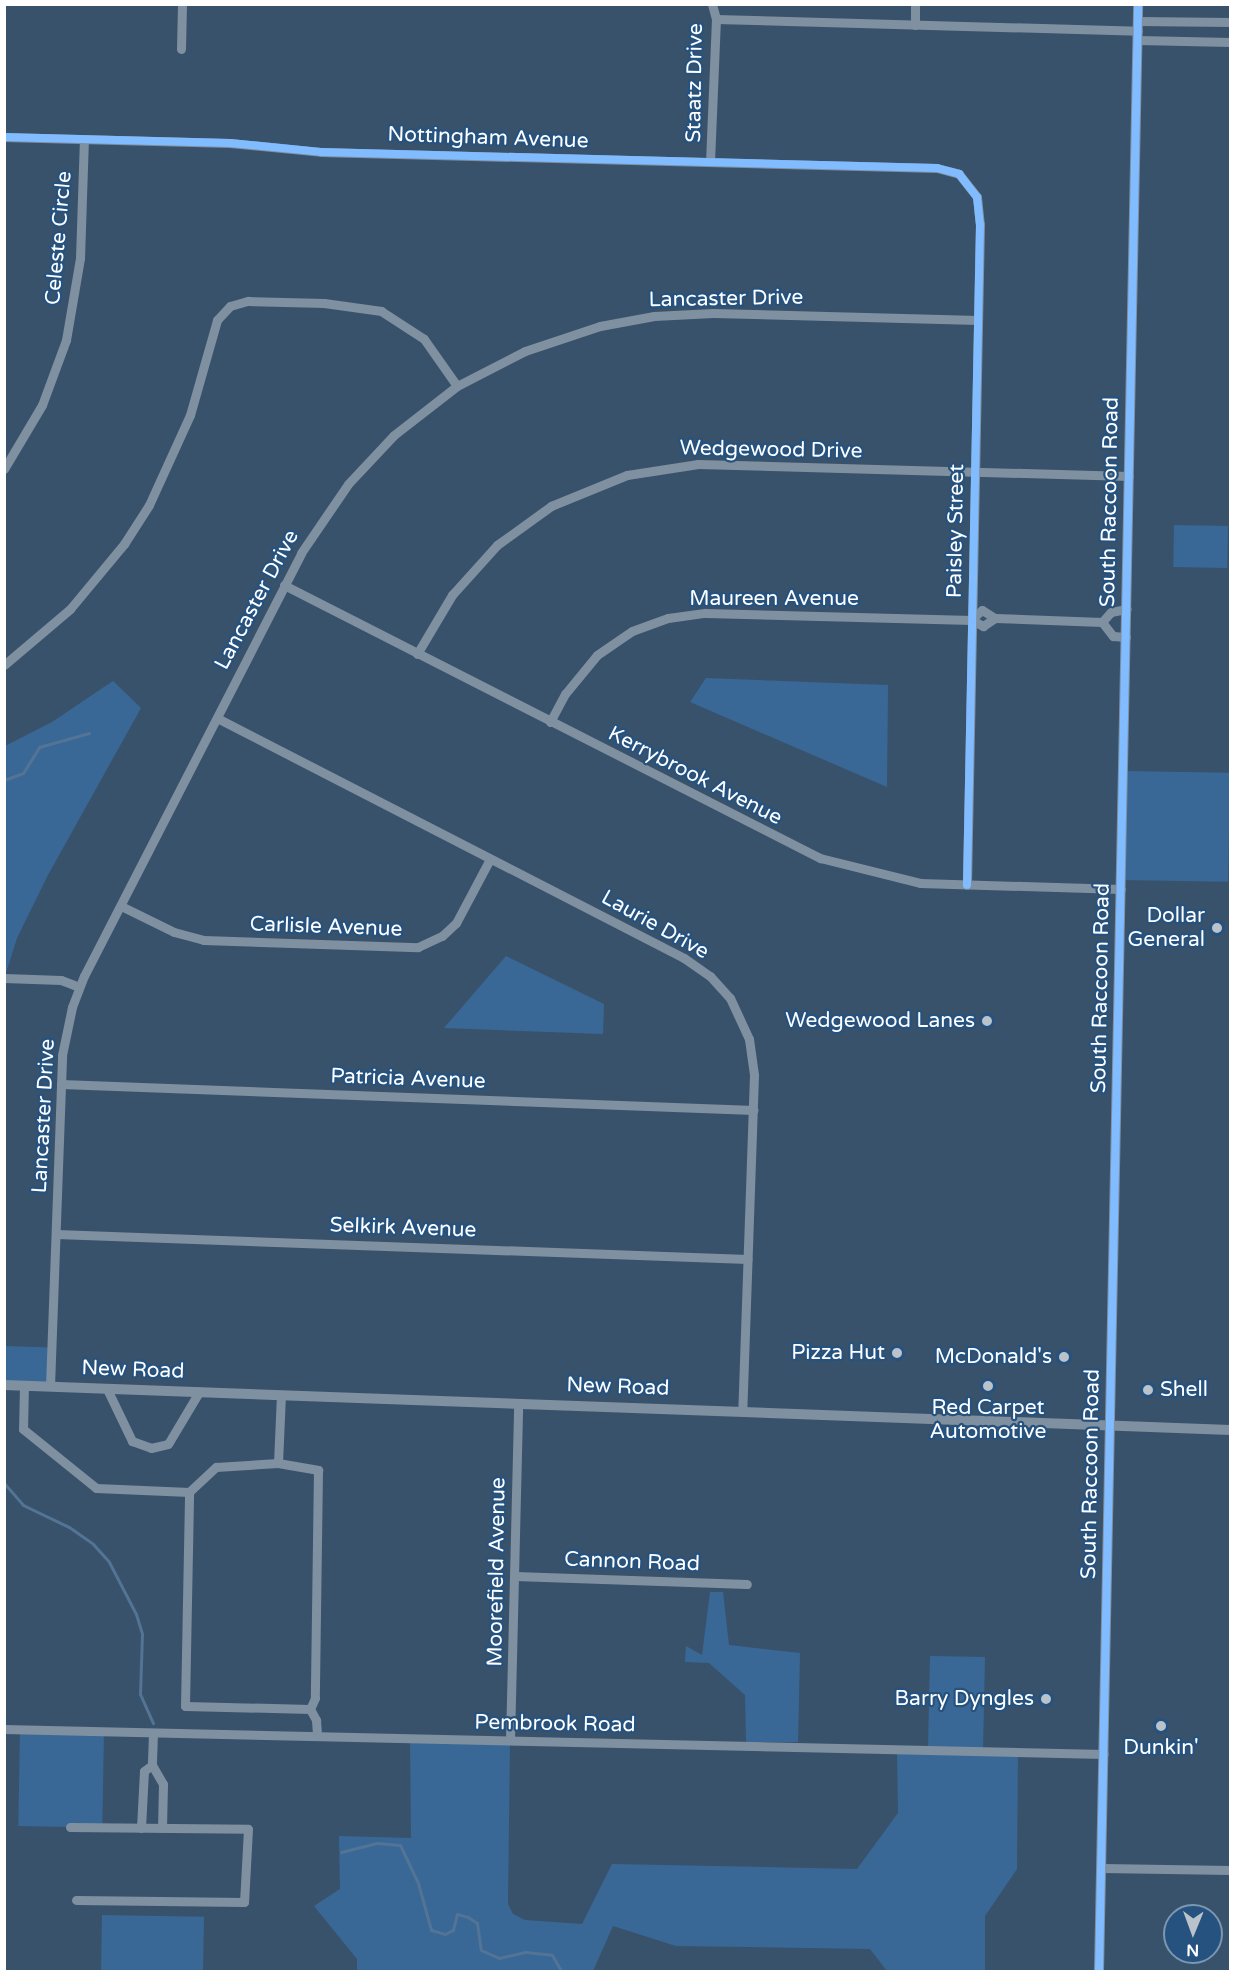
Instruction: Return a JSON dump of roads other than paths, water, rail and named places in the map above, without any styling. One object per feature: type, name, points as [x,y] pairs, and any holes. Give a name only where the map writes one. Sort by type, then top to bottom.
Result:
[{"type":"street","points":[[182,4],[182,49]]},
{"type":"street","name":"Staatz Drive","points":[[710,162],[716,19],[712,4]]},
{"type":"street","points":[[915,4],[915,25]]},
{"type":"street","name":"South Raccoon Road","points":[[1100,1971],[1138,4]]},
{"type":"street","points":[[716,19],[1138,31],[1230,42]]},
{"type":"street","points":[[1138,31],[1230,22]]},
{"type":"street","name":"Nottingham Avenue","points":[[4,137],[230,143],[321,152],[938,168],[950,170],[967,181]]},
{"type":"street","name":"Celeste Circle","points":[[4,469],[42,405],[66,340],[80,258],[84,139]]},
{"type":"street","name":"Paisley Street","points":[[967,181],[979,208],[967,885]]},
{"type":"street","points":[[4,665],[70,609],[103,572],[143,515],[182,436],[217,320],[230,306],[248,301],[324,303],[381,311],[424,339],[457,386]]},
{"type":"street","name":"Lancaster Drive","points":[[50,1386],[61,1084],[66,1032],[79,987],[284,585],[312,533],[348,484],[394,435],[457,386],[554,339],[654,316],[713,313],[978,320]]},
{"type":"street","name":"Wedgewood Drive","points":[[417,654],[452,595],[497,545],[551,506],[608,481],[647,470],[698,464],[1128,477]]},
{"type":"street","name":"Kerrybrook Avenue","points":[[284,585],[820,858],[887,878],[967,885],[1121,889]]},
{"type":"street","points":[[1102,622],[1111,612],[1126,609]]},
{"type":"street","points":[[995,618],[983,626],[972,621],[978,610],[995,618],[1102,622],[1113,636],[1126,637]]},
{"type":"street","name":"Maureen Avenue","points":[[550,722],[565,694],[597,655],[632,632],[668,618],[705,613],[972,621]]},
{"type":"street","name":"Laurie Drive","points":[[217,718],[684,958],[710,976],[736,1007],[749,1039],[753,1110],[742,1411]]},
{"type":"street","name":"Carlisle Avenue","points":[[121,906],[174,932],[203,940],[417,947],[442,936],[456,923],[490,859]]},
{"type":"street","points":[[4,978],[62,980],[79,987]]},
{"type":"street","name":"Patricia Avenue","points":[[61,1084],[753,1110]]},
{"type":"street","name":"Selkirk Avenue","points":[[56,1234],[748,1259]]},
{"type":"street","name":"New Road","points":[[4,1385],[1230,1430]]},
{"type":"street","points":[[24,1386],[23,1429],[96,1488],[189,1492],[216,1467],[278,1463],[318,1470],[315,1698],[310,1709]]},
{"type":"street","points":[[107,1389],[132,1441],[151,1448],[168,1444],[199,1392]]},
{"type":"street","points":[[278,1463],[281,1395]]},
{"type":"street","name":"Moorefield Avenue","points":[[510,1740],[518,1403]]},
{"type":"street","points":[[189,1492],[185,1706],[310,1709]]},
{"type":"street","name":"Cannon Road","points":[[515,1576],[747,1584]]},
{"type":"street","points":[[310,1709],[316,1720],[317,1736]]},
{"type":"street","name":"Pembrook Road","points":[[4,1729],[1104,1754]]},
{"type":"street","points":[[153,1733],[152,1765],[163,1784],[162,1828]]},
{"type":"street","points":[[141,1828],[144,1772],[152,1765]]},
{"type":"street","points":[[70,1827],[248,1829],[244,1902],[76,1900]]},
{"type":"street","points":[[1102,1868],[1230,1870]]},
{"type":"waterway","points":[[4,780],[23,773],[39,747],[89,733]]},
{"type":"waterway","points":[[4,1483],[23,1505],[69,1527],[93,1544],[109,1562],[136,1614],[142,1634],[140,1694],[153,1723]]},
{"type":"waterway","points":[[341,1852],[377,1843],[400,1845],[418,1883],[431,1930],[445,1934],[453,1930],[457,1914],[468,1917],[477,1923],[481,1950],[499,1958],[525,1952],[552,1955],[562,1972]]},
{"type":"place","name":"Dollar General","points":[[1217,928]]},
{"type":"place","name":"Wedgewood Lanes","points":[[987,1021]]},
{"type":"place","name":"Pizza Hut","points":[[897,1353]]},
{"type":"place","name":"McDonald's","points":[[1064,1357]]},
{"type":"place","name":"Red Carpet Automotive","points":[[988,1386]]},
{"type":"place","name":"Shell","points":[[1148,1390]]},
{"type":"place","name":"Barry Dyngles","points":[[1046,1699]]},
{"type":"place","name":"Dunkin'","points":[[1161,1726]]}]
